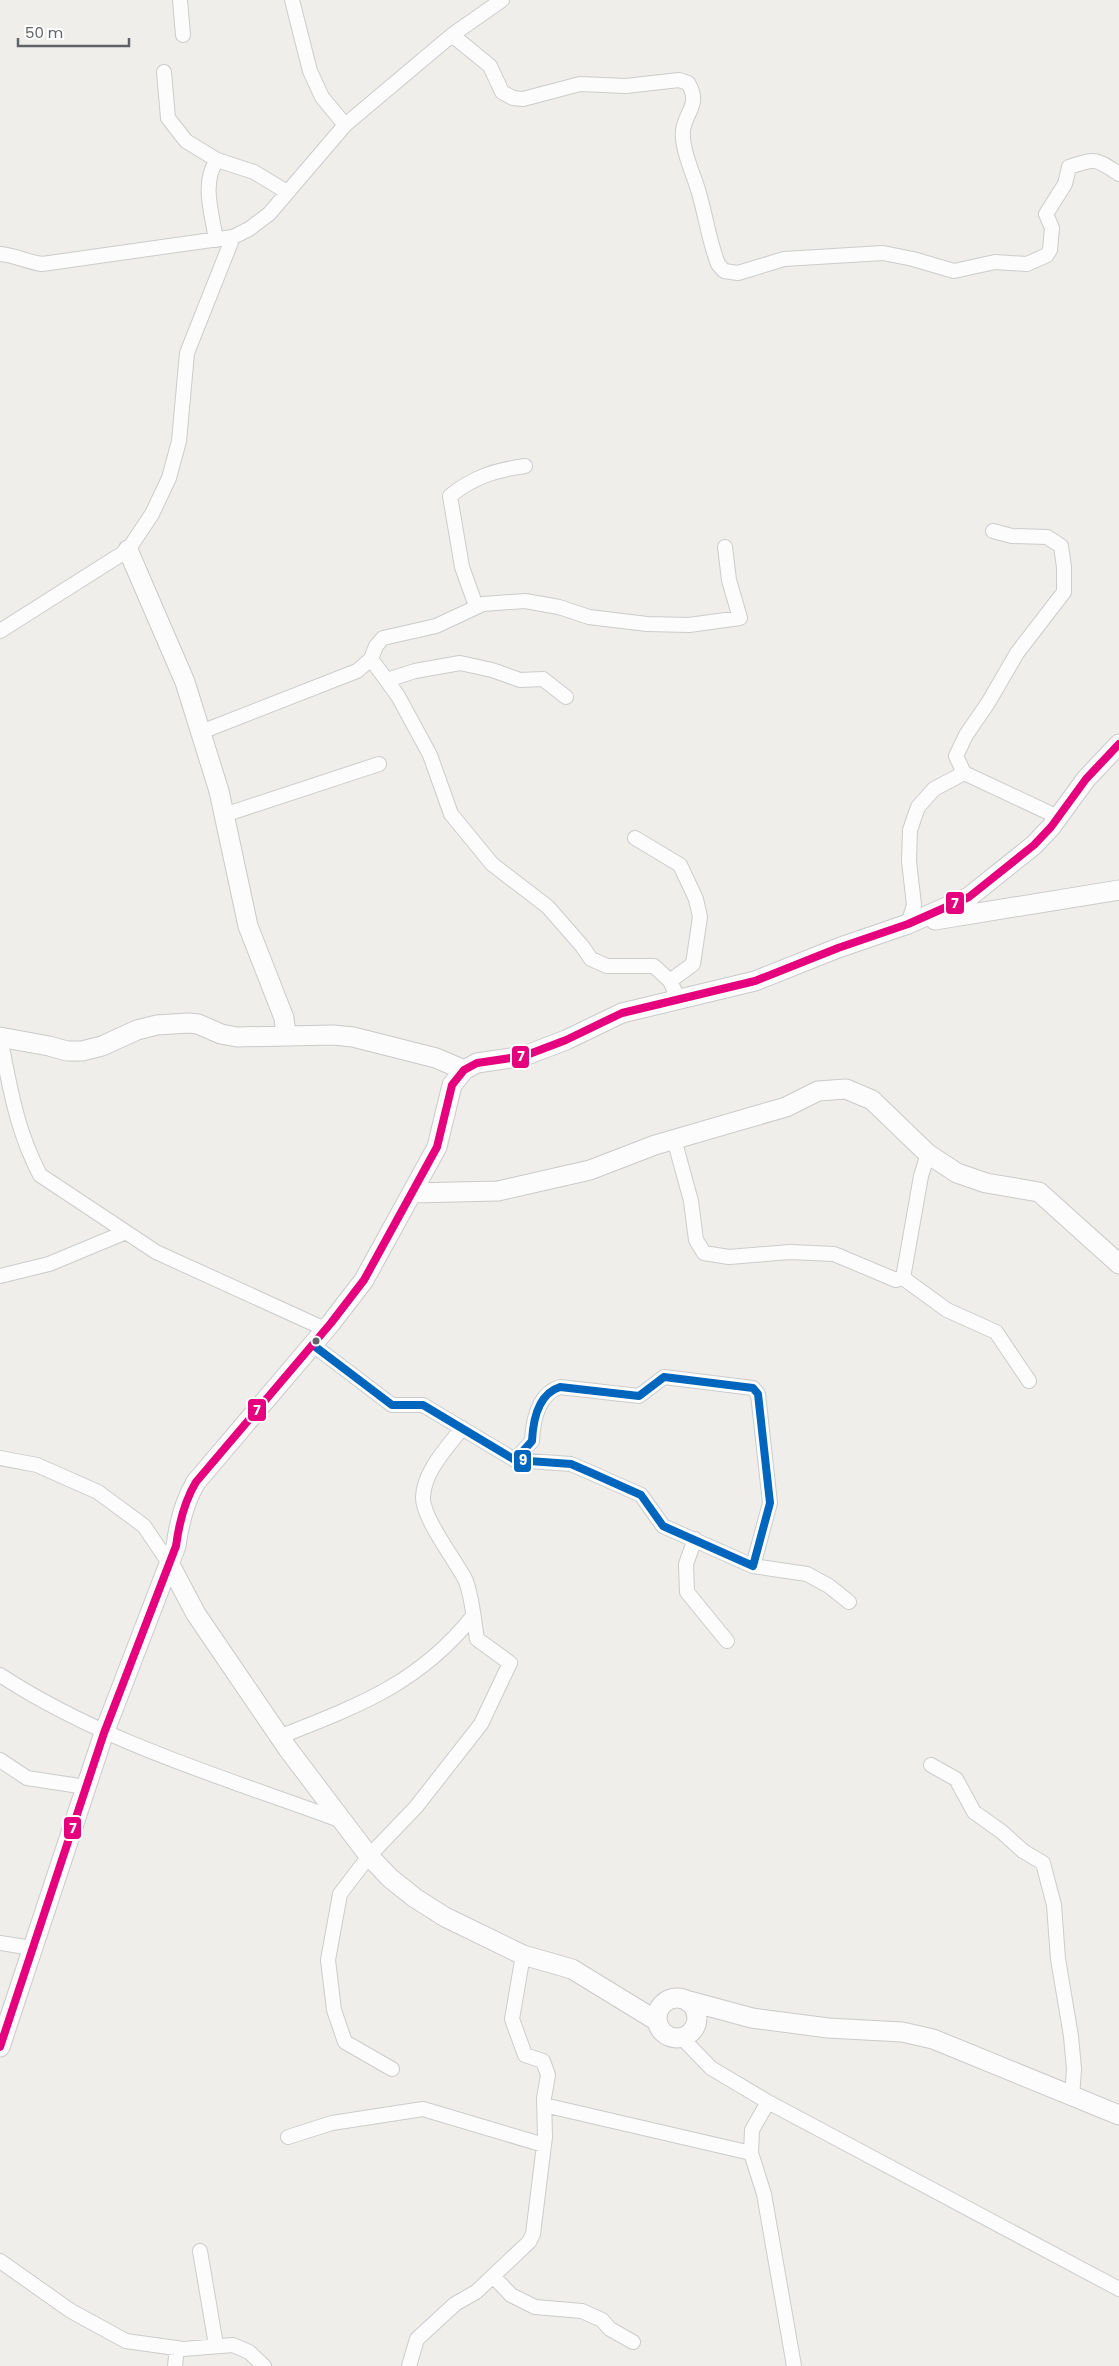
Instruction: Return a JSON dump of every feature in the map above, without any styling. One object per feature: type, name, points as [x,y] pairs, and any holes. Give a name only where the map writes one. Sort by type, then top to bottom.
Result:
[{"type":"street","points":[[180,0],[183,35]]},
{"type":"street","points":[[292,0],[310,71],[322,97],[345,125]]},
{"type":"street","points":[[0,254],[42,264],[233,237],[259,222],[345,125],[452,35],[502,0]]},
{"type":"street","points":[[452,35],[490,66],[502,92],[513,98],[523,99],[580,84],[626,86],[679,80],[688,83],[693,91],[694,98],[692,110],[683,130],[687,157],[718,264],[724,271],[730,273],[738,273],[784,259],[841,254],[883,253],[913,259],[954,271],[995,262],[1027,264],[1047,255],[1050,250],[1052,228],[1046,214],[1065,184],[1069,167],[1092,160],[1099,161],[1119,174]]},
{"type":"street","points":[[164,72],[168,118],[186,141],[217,160],[254,172],[287,192]]},
{"type":"street","points":[[216,240],[208,185],[209,171],[217,160]]},
{"type":"street","points":[[1,630],[128,550],[152,514],[169,478],[179,440],[187,353],[233,237]]},
{"type":"street","points":[[476,606],[462,567],[450,496],[465,483],[495,470],[525,466]]},
{"type":"street","points":[[993,531],[1012,536],[1047,537],[1061,546],[1064,567],[1064,592],[1018,653],[966,735],[956,756],[964,773],[1058,817]]},
{"type":"street","points":[[201,732],[358,671],[371,659],[376,646],[382,638],[436,626],[476,606],[525,601],[559,606],[590,617],[647,624],[688,625],[740,618],[729,580],[725,547]]},
{"type":"street","points":[[128,550],[185,682],[224,815],[248,926],[284,1018],[286,1035]]},
{"type":"street","points":[[371,659],[398,696],[430,755],[450,814],[492,864],[548,907],[578,940],[591,959],[607,966],[654,966],[670,981],[679,1000]]},
{"type":"street","points":[[387,680],[415,671],[460,662],[492,670],[520,680],[543,679],[566,697]]},
{"type":"street","points":[[0,2047],[104,1733],[170,1564],[176,1546],[182,1512],[196,1482],[313,1345],[364,1280],[436,1147],[452,1085],[464,1070],[477,1064],[524,1056],[566,1040],[622,1013],[755,981],[838,948],[908,924],[969,897],[1026,854],[1043,836],[1086,779],[1119,744]]},
{"type":"street","points":[[224,815],[379,764]]},
{"type":"street","points":[[908,924],[914,905],[909,860],[910,830],[918,808],[934,790],[964,773]]},
{"type":"street","points":[[635,838],[680,866],[696,899],[700,917],[693,964],[670,981]]},
{"type":"street","points":[[908,924],[1119,890]]},
{"type":"street","points":[[325,1329],[156,1252],[40,1175],[15,1116],[0,1037],[74,1052],[95,1048],[137,1030],[167,1024],[198,1024],[221,1034],[237,1037],[333,1035],[353,1037],[436,1058],[464,1070]]},
{"type":"street","points":[[412,1193],[498,1191],[590,1170],[674,1139],[786,1107],[818,1091],[837,1088],[856,1091],[872,1100],[928,1154],[944,1166],[971,1178],[1039,1192],[1119,1264]]},
{"type":"street","points":[[674,1139],[691,1201],[696,1240],[704,1253],[729,1257],[790,1252],[834,1254],[896,1280],[903,1278]]},
{"type":"street","points":[[903,1278],[919,1186],[928,1154]]},
{"type":"street","points":[[0,1276],[49,1264],[126,1232]]},
{"type":"street","points":[[903,1278],[947,1310],[996,1332],[1029,1381]]},
{"type":"street","points":[[313,1345],[392,1404],[423,1405],[515,1460],[571,1464],[641,1494],[663,1526],[753,1566],[808,1574],[830,1586],[849,1602]]},
{"type":"street","points":[[515,1460],[532,1440],[533,1426],[542,1400],[554,1389],[560,1387],[639,1396],[664,1377],[753,1388],[758,1394],[770,1503],[753,1566]]},
{"type":"street","points":[[392,2069],[345,2042],[334,2010],[328,1960],[340,1894],[369,1856],[416,1807],[481,1724],[510,1663],[477,1639],[466,1581],[432,1524],[423,1499],[427,1480],[438,1460],[462,1428]]},
{"type":"street","points":[[0,1458],[37,1465],[98,1492],[144,1526],[170,1564],[196,1614],[280,1738],[369,1856],[396,1884],[422,1903],[463,1926],[523,1955],[572,1969],[657,2021]]},
{"type":"street","points":[[695,1539],[686,1564],[687,1592],[727,1640]]},
{"type":"street","points":[[280,1738],[360,1705],[399,1684],[433,1658],[473,1616]]},
{"type":"street","points":[[0,1675],[23,1690],[104,1733],[342,1821]]},
{"type":"street","points":[[0,1760],[27,1778],[86,1787]]},
{"type":"street","points":[[931,1765],[956,1779],[974,1812],[1002,1832],[1023,1851],[1043,1863],[1054,1905],[1058,1959],[1071,2036],[1074,2069],[1072,2097]]},
{"type":"street","points":[[0,1943],[32,1948]]},
{"type":"street","points":[[409,2366],[417,2339],[456,2304],[476,2292],[529,2242],[533,2234],[544,2145],[544,2105],[548,2075],[543,2061],[525,2055],[512,2018],[523,1955]]},
{"type":"street","points":[[689,2001],[697,2012],[697,2025],[688,2035],[682,2038],[669,2036],[663,2032],[657,2021],[657,2014],[664,2002],[676,1997],[752,2018],[828,2028],[878,2030],[926,2037],[962,2049],[1072,2097],[1119,2115]]},
{"type":"street","points":[[682,2038],[711,2068],[768,2102],[1118,2285]]},
{"type":"street","points":[[768,2102],[752,2130],[751,2153],[764,2194],[794,2366]]},
{"type":"street","points":[[544,2105],[751,2153]]},
{"type":"street","points":[[288,2137],[332,2123],[422,2109],[544,2145]]},
{"type":"street","points":[[200,2251],[216,2345]]},
{"type":"street","points":[[0,2261],[71,2311],[126,2341],[177,2348],[233,2345],[241,2348],[264,2366]]},
{"type":"street","points":[[493,2276],[511,2295],[535,2307],[582,2311],[602,2320],[610,2329],[633,2342]]},
{"type":"street","points":[[175,2366],[177,2348]]},
{"type":"transit line","name":"7","points":[[0,2047],[104,1733],[176,1546],[188,1497],[196,1482],[331,1323],[364,1280],[437,1147],[452,1085],[464,1070],[477,1063],[524,1056],[566,1040],[622,1013],[755,981],[838,948],[908,924],[969,897],[1034,845],[1051,827],[1086,779],[1119,744]]},
{"type":"transit line","name":"9","points":[[313,1345],[392,1405],[423,1405],[515,1460],[571,1464],[594,1474],[641,1495],[663,1526],[753,1566],[770,1503],[758,1394],[753,1388],[664,1377],[639,1396],[560,1387],[546,1395],[535,1417],[532,1441],[515,1460]]}]
